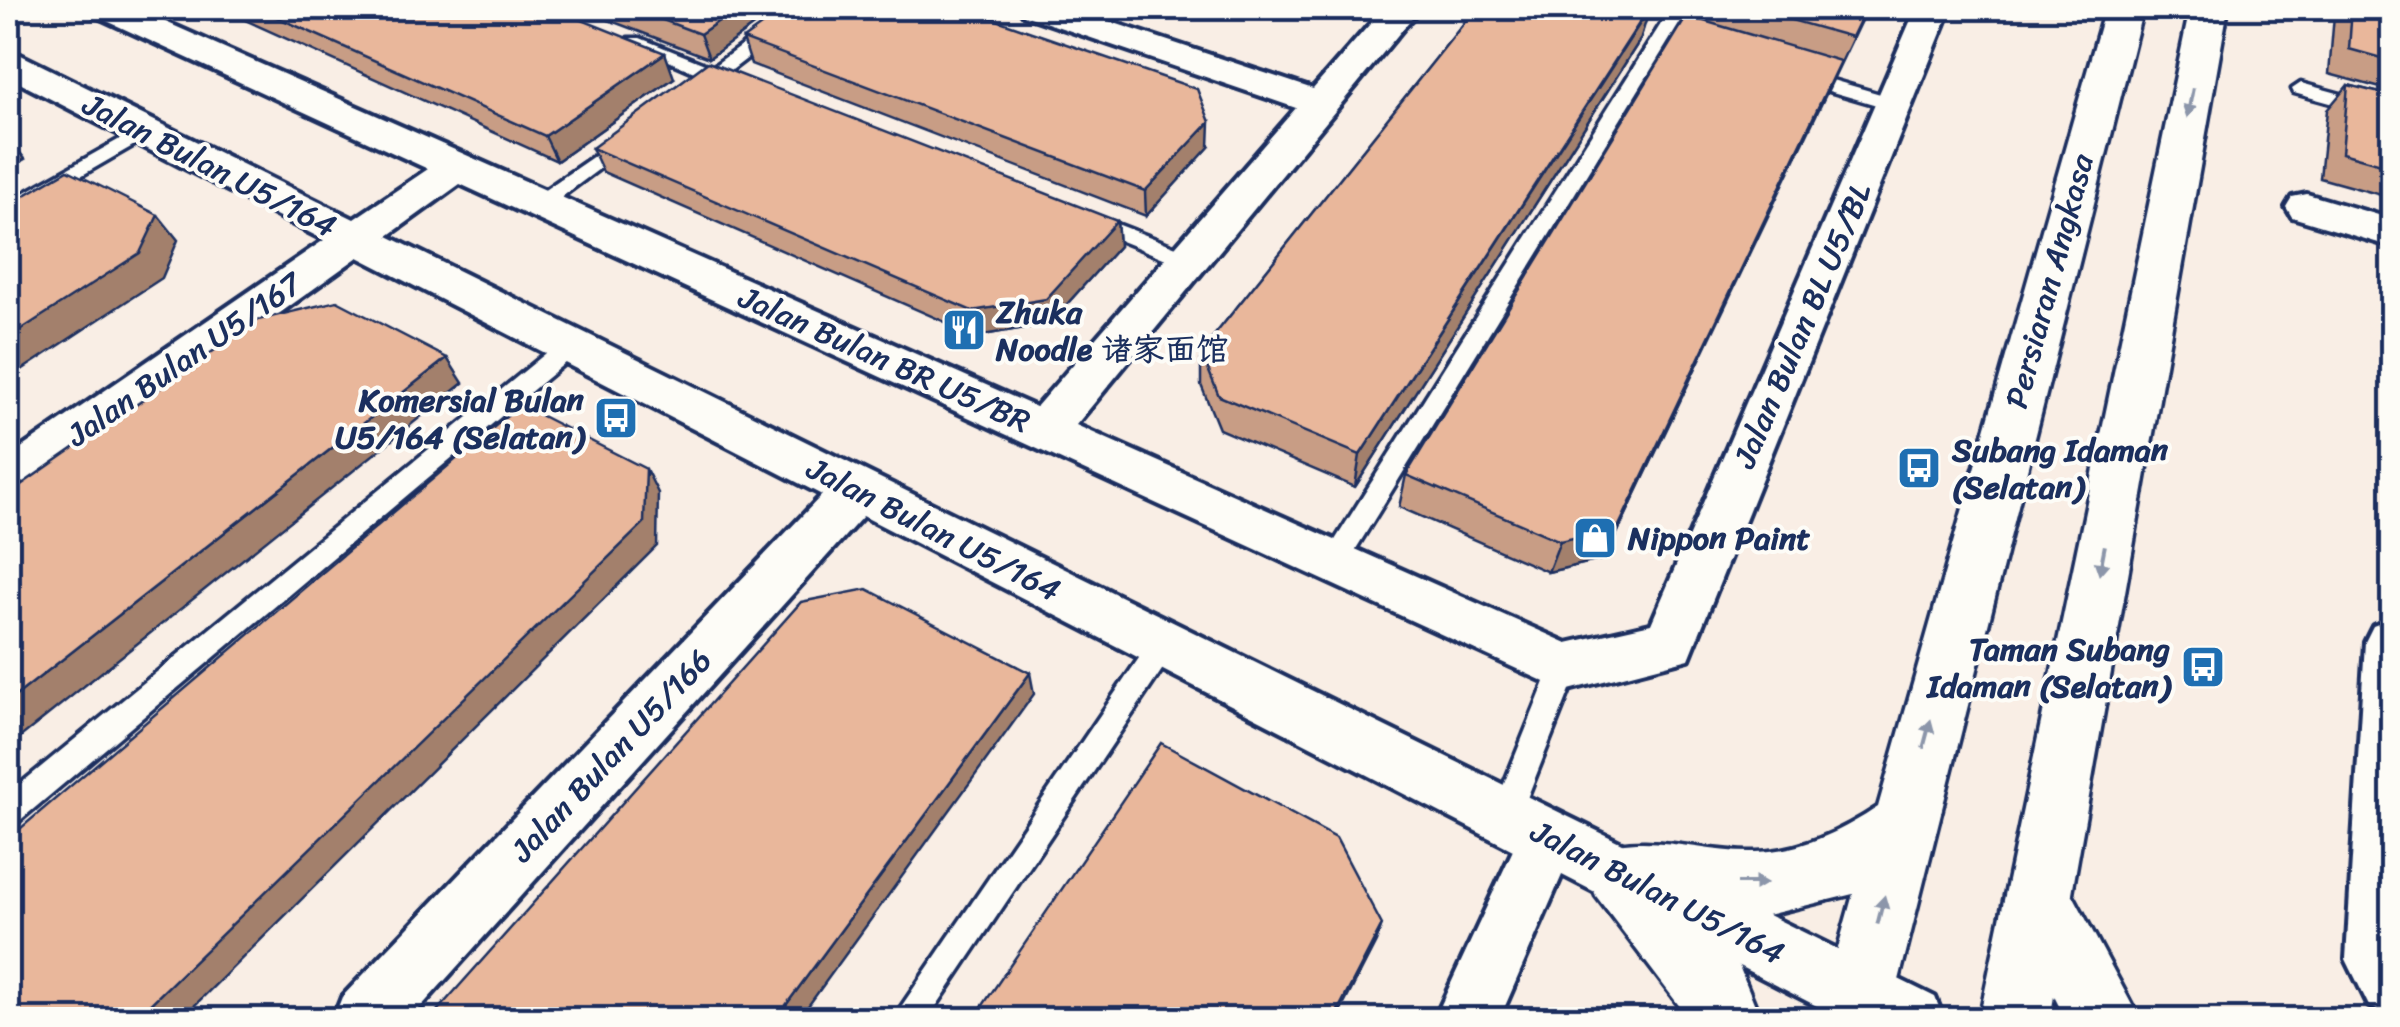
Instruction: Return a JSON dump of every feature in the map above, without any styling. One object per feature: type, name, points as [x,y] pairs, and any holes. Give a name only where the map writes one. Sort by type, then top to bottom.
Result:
[{"type":"street","points":[[1036,8],[1321,104]]},
{"type":"street","points":[[1042,431],[1404,8]]},
{"type":"street","name":"Jalan Bulan BL U5/BL","points":[[1565,668],[1670,643],[1934,8]]},
{"type":"street","name":"Persiaran Angkasa","points":[[1875,1011],[1902,828],[2124,8]]},
{"type":"street","points":[[2014,1020],[2209,8]]},
{"type":"street","name":"Jalan Bulan BR U5/BR","points":[[124,10],[458,166],[1565,668]]},
{"type":"street","name":"Jalan Bulan U5/164","points":[[8,64],[1528,826],[1875,1011]]},
{"type":"street","name":"Jalan Bulan U5/167","points":[[8,482],[458,166]]},
{"type":"street","points":[[2307,208],[2392,233]]},
{"type":"street","name":"Jalan Bulan U5/166","points":[[365,1020],[857,490]]},
{"type":"street","points":[[2392,642],[2377,959],[2392,983]]},
{"type":"street","points":[[1466,1020],[1528,826]]},
{"type":"street","points":[[1620,873],[1759,885],[1848,864],[1902,828]]},
{"type":"street","points":[[1620,873],[1714,991],[1726,1020]]},
{"type":"street","points":[[2036,895],[2105,1020]]},
{"type":"lane","points":[[682,98],[804,8]]},
{"type":"lane","points":[[1334,563],[1680,8]]},
{"type":"lane","points":[[613,34],[751,88]]},
{"type":"lane","points":[[1787,72],[1894,104]]},
{"type":"lane","points":[[2301,89],[2392,114]]},
{"type":"lane","points":[[8,211],[143,132]]},
{"type":"lane","points":[[540,203],[635,133]]},
{"type":"lane","points":[[1061,210],[1189,260]]},
{"type":"lane","points":[[8,812],[570,346]]},
{"type":"lane","points":[[908,1020],[1164,644]]},
{"type":"lane","points":[[1528,826],[1565,668]]},
{"type":"building","points":[[256,8],[552,8],[665,53],[545,136]]},
{"type":"building","points":[[631,8],[737,8],[700,34]]},
{"type":"building","points":[[786,8],[962,8],[1197,89],[1210,122],[1145,191],[743,39]]},
{"type":"building","points":[[1476,8],[1649,8],[1360,455],[1219,396],[1201,352]]},
{"type":"building","points":[[1748,8],[1866,8],[1852,37]]},
{"type":"building","points":[[2352,8],[2392,8],[2392,61],[2349,49]]},
{"type":"building","points":[[1687,16],[1840,61],[1618,528],[1560,541],[1406,475]]},
{"type":"building","points":[[708,62],[1117,221],[1046,299],[972,311],[592,148]]},
{"type":"building","points":[[2348,85],[2392,96],[2392,167],[2342,153]]},
{"type":"building","points":[[68,170],[158,215],[140,253],[8,338],[8,205]]},
{"type":"building","points":[[337,301],[447,358],[8,702],[8,494],[258,320]]},
{"type":"building","points":[[520,405],[646,469],[644,523],[134,1020],[8,1020],[8,839]]},
{"type":"building","points":[[867,589],[1030,673],[775,1020],[429,1020],[801,602]]},
{"type":"building","points":[[1161,743],[1336,838],[1382,925],[1333,1020],[973,1020]]},
{"type":"place","name":"Zhuka Noodle 诸家面馆","points":[[964,330]]},
{"type":"place","name":"Komersial Bulan U5/164 (Selatan)","points":[[616,418]]},
{"type":"place","name":"Subang Idaman (Selatan)","points":[[1919,468]]},
{"type":"place","name":"Nippon Paint","points":[[1595,538]]},
{"type":"place","name":"Taman Subang Idaman (Selatan)","points":[[2203,667]]}]
